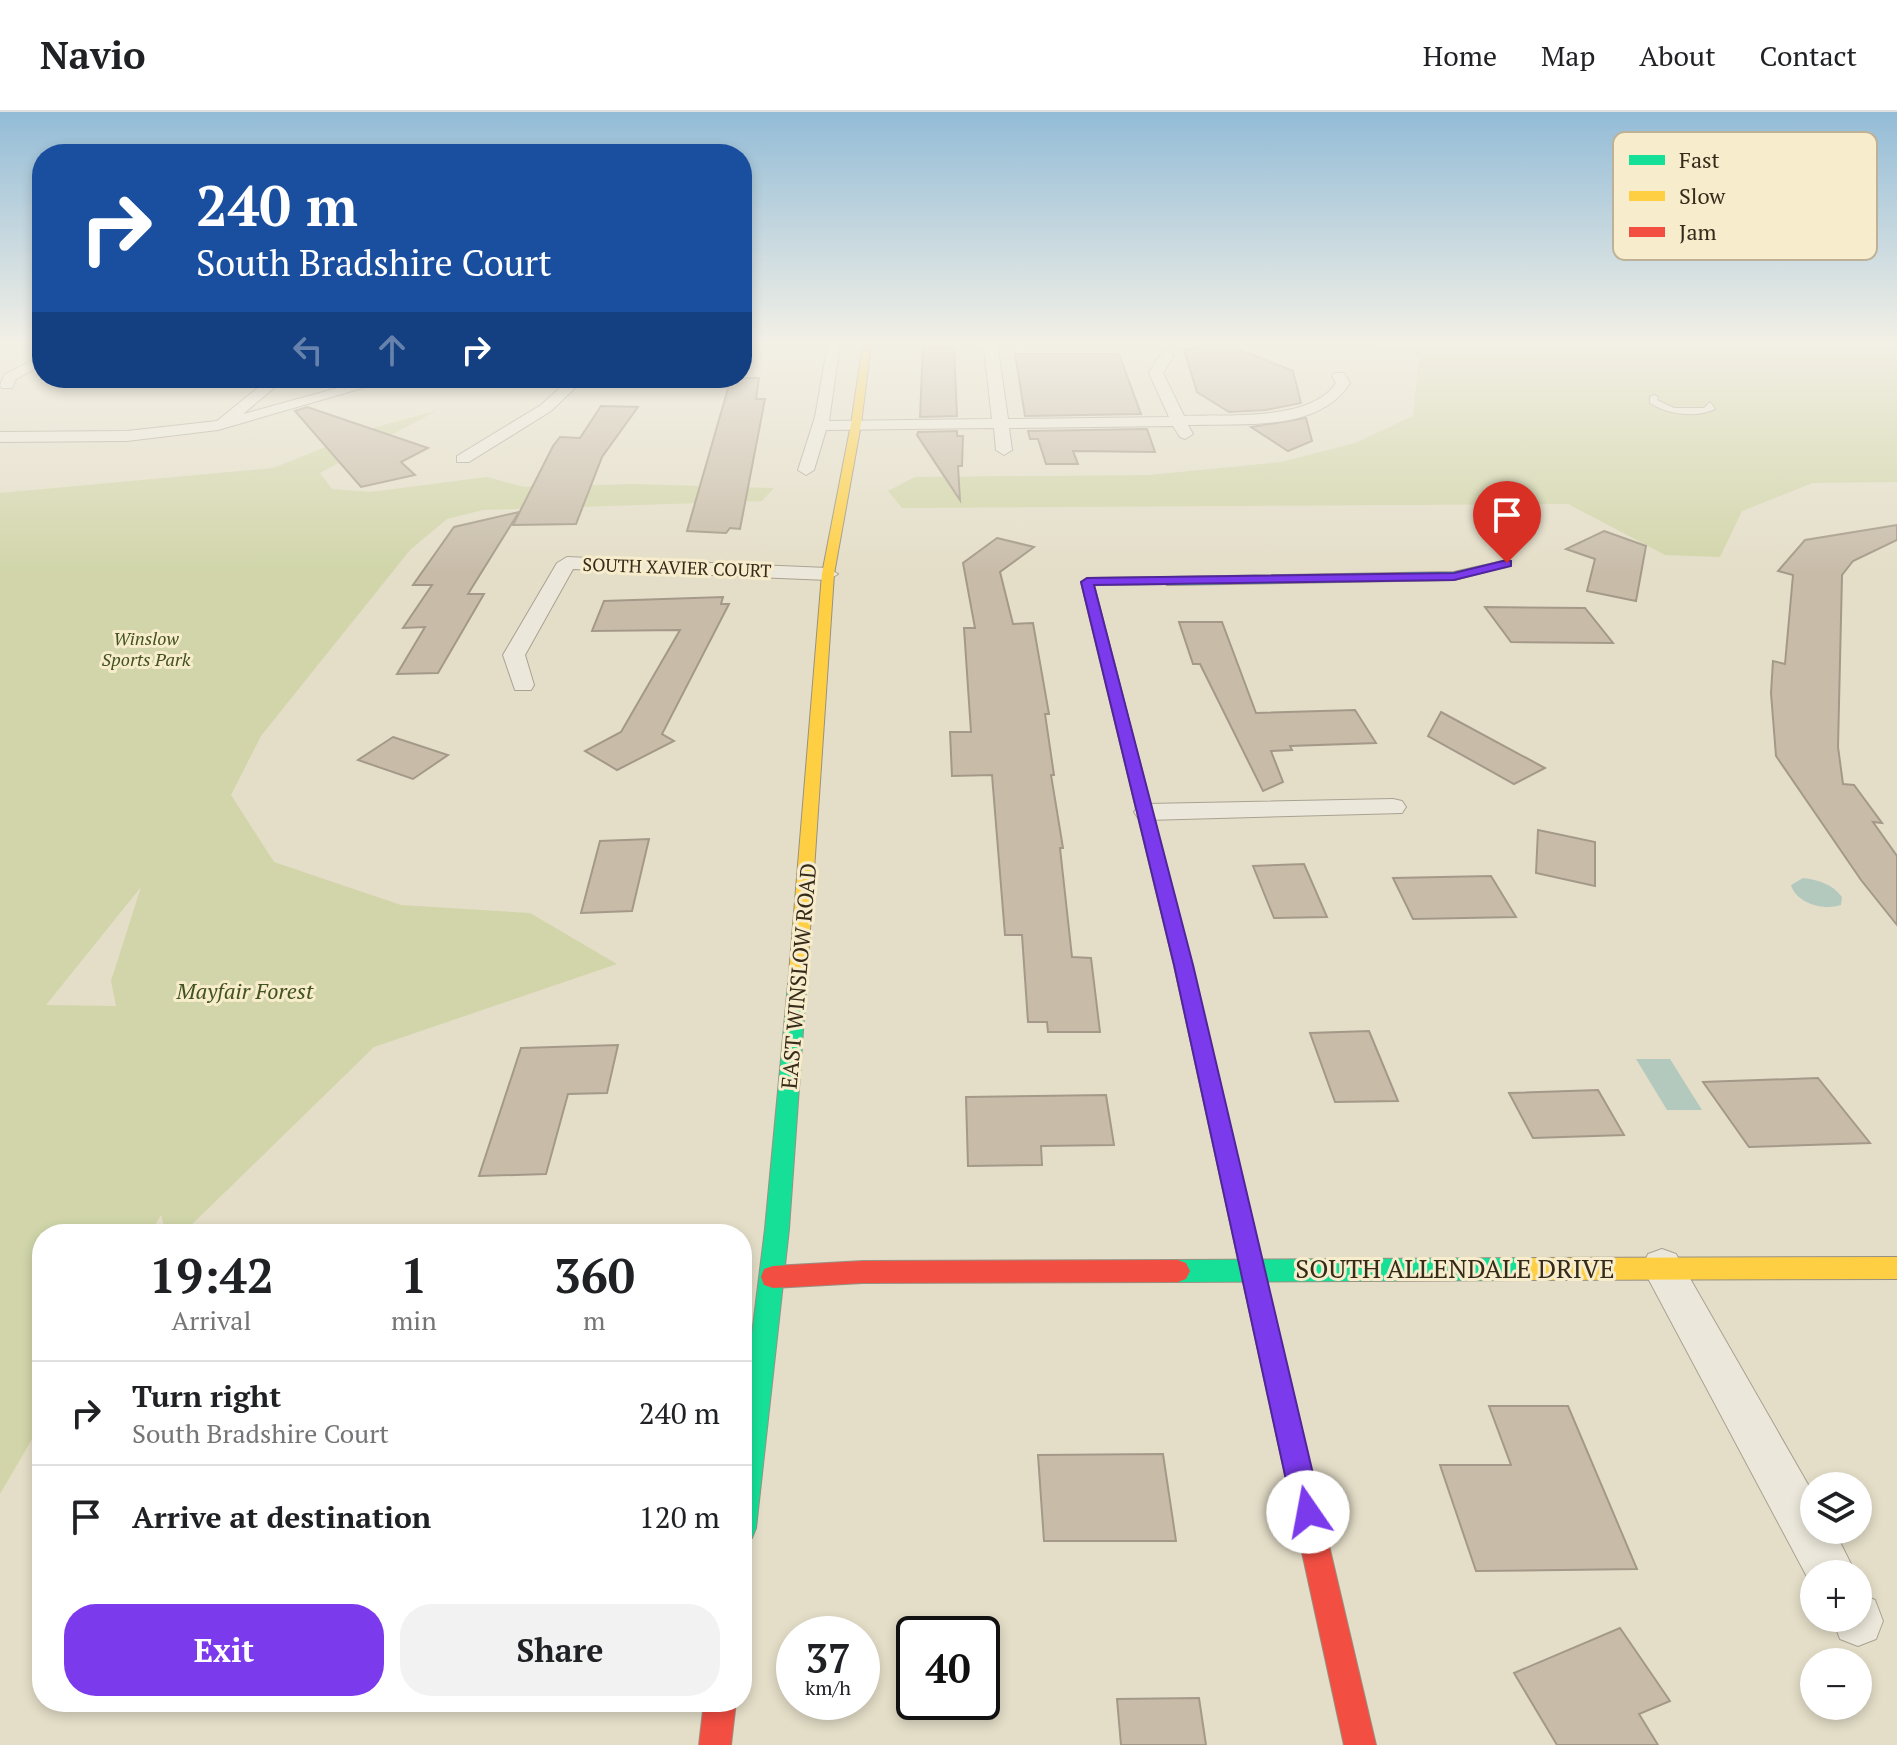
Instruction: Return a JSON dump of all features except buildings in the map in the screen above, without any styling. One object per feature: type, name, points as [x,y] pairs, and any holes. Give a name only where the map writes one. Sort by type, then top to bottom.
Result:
[{"type":"street","points":[[218,425],[224,420]]},
{"type":"street","points":[[0,437],[127,436],[236,420]]},
{"type":"street","points":[[463,459],[526,420]]},
{"type":"street","points":[[806,470],[820,420]]},
{"type":"street","name":"EAST WINSLOW ROAD","points":[[752,1447],[773,1277],[828,574],[857,420]]},
{"type":"street","points":[[819,426],[1193,420]]},
{"type":"street","points":[[998,421],[1004,450]]},
{"type":"street","points":[[1176,421],[1189,439]]},
{"type":"street","name":"SOUTH XAVIER COURT","points":[[523,685],[514,655],[567,563],[828,574]]},
{"type":"street","points":[[1360,1745],[1254,1269],[1147,812],[1087,582],[1454,576],[1507,563]]},
{"type":"street","points":[[1147,812],[1393,807]]},
{"type":"street","points":[[1662,1267],[1824,1560]]},
{"type":"street","name":"SOUTH ALLENDALE DRIVE","points":[[773,1277],[863,1272],[1897,1268]]},
{"type":"street","points":[[715,1745],[719,1712]]},
{"type":"green space","name":"Winslow Sports Park","points":[[402,420],[419,420],[320,473],[332,489],[370,492],[487,477],[524,487],[633,484],[774,488],[762,501],[483,510],[447,519],[410,550],[261,736],[231,795],[274,862],[401,905],[530,913],[617,964],[374,1047],[192,1224],[163,1224],[161,1215],[156,1224],[32,1224],[32,1439],[0,1494],[0,493],[273,468],[373,428]],"holes":[[[141,887],[111,981],[116,1006],[46,1005]]]},
{"type":"green space","points":[[1404,420],[1897,420],[1897,482],[1813,483],[1742,511],[1720,557],[1665,555],[1568,504],[902,508],[888,491],[915,477],[1148,475],[1281,462],[1355,443]]},
{"type":"shaded area","points":[[1803,878],[1820,881],[1834,889],[1842,897],[1841,905],[1826,907],[1798,897],[1791,885]]},
{"type":"shaded area","points":[[1636,1059],[1670,1059],[1702,1110],[1667,1110]]},
{"type":"traffic: fast","points":[[1167,581],[1454,576],[1507,563]]},
{"type":"traffic: fast","points":[[752,1443],[777,1229],[798,974]]},
{"type":"traffic: fast","points":[[1178,1271],[1531,1269]]},
{"type":"traffic: slow","points":[[798,974],[828,574],[857,420]]},
{"type":"traffic: slow","points":[[1167,581],[1087,582],[1183,965],[1231,1176]]},
{"type":"traffic: slow","points":[[1531,1269],[1897,1268]]},
{"type":"traffic: jam","points":[[1231,1176],[1360,1745]]},
{"type":"traffic: jam","points":[[773,1277],[863,1272],[1178,1271]]},
{"type":"traffic: jam","points":[[715,1745],[719,1712]]},
{"type":"route","points":[[1308,1512],[1147,812],[1087,582],[1454,576],[1507,563]]},
{"type":"park label","name":"Mayfair Forest","points":[[245,990]]}]
